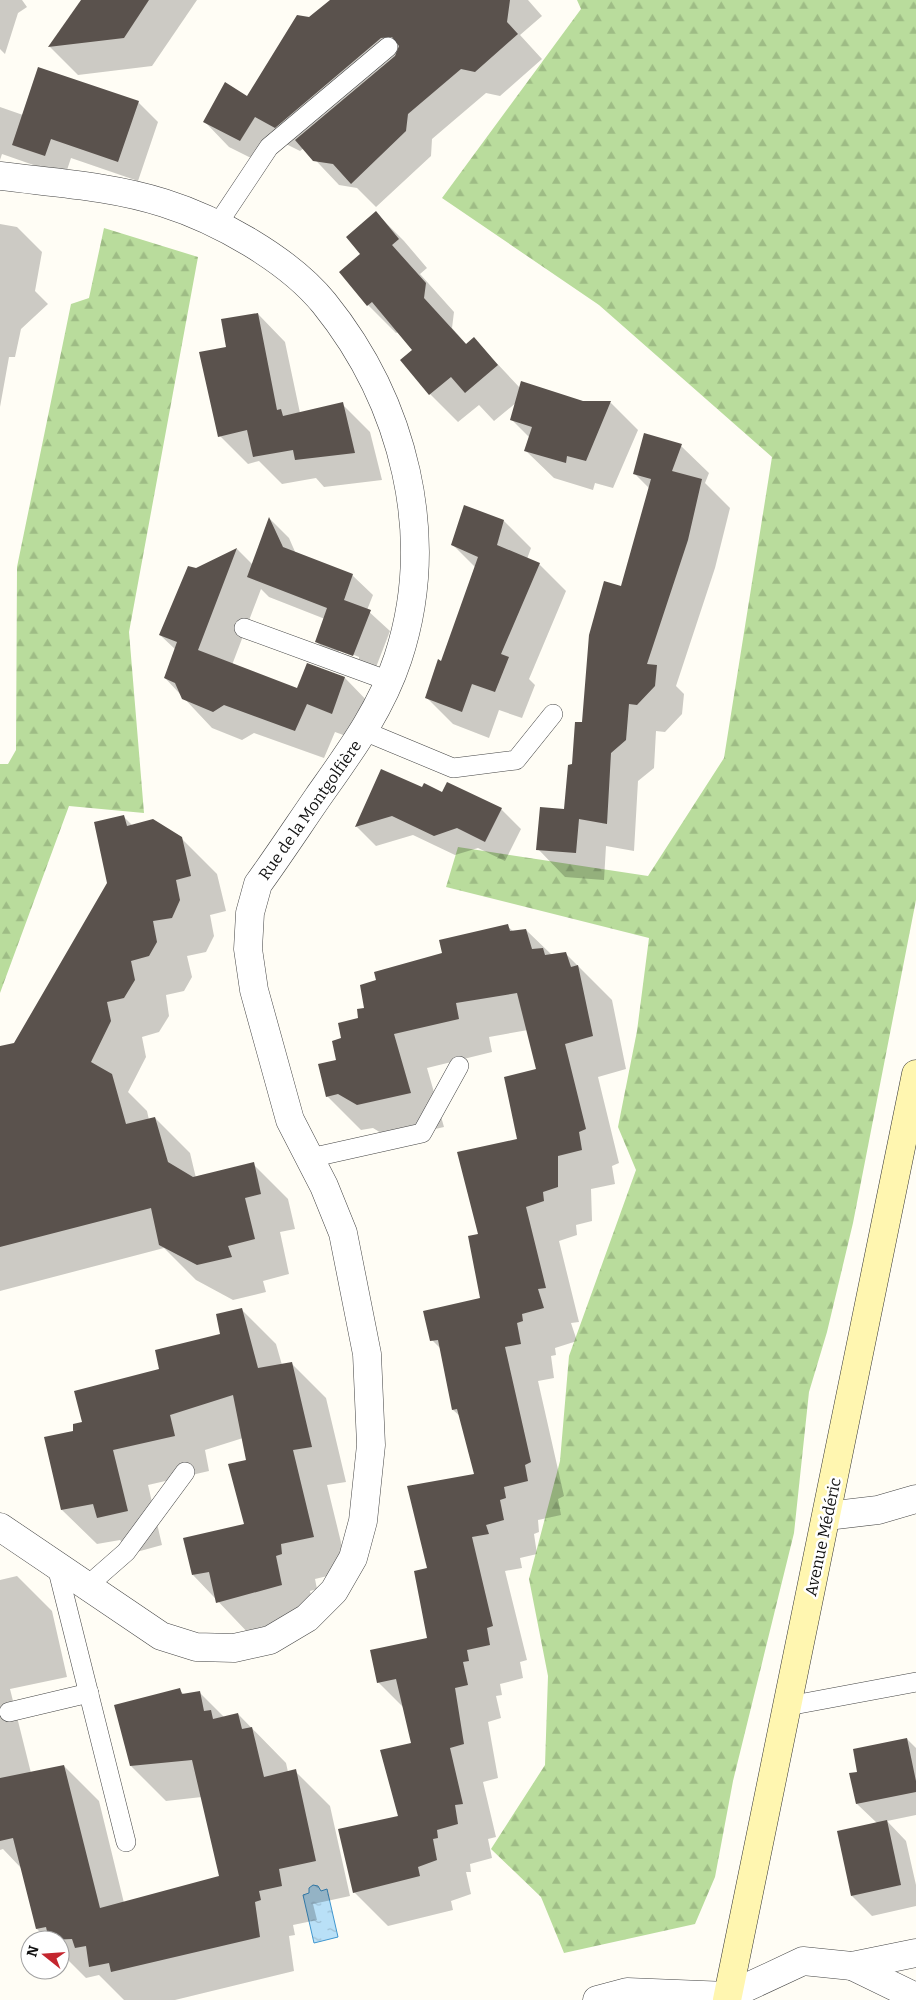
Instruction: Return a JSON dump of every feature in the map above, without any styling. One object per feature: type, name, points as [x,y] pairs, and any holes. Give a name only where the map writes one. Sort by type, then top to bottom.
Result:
[{"type":"main road","name":"Avenue Médéric","points":[[728,1999],[916,1074]]},
{"type":"street","name":"Rue de la Montgolfière","points":[[0,176],[108,189],[164,203],[218,225],[294,273],[323,302],[356,349],[373,380],[397,437],[411,492],[416,542],[412,598],[398,658],[364,731],[258,884],[250,913],[248,950],[254,990],[290,1120],[324,1186],[343,1233],[366,1354],[371,1444],[363,1521],[353,1558],[334,1591],[307,1618],[270,1640],[234,1648],[196,1647],[161,1636],[0,1527]]},
{"type":"street","points":[[827,1516],[878,1510],[916,1499]]},
{"type":"street","points":[[597,2000],[627,1992],[728,1999],[803,1961],[852,1966],[916,1952]]},
{"type":"street","points":[[852,1966],[916,1997]]},
{"type":"lane","points":[[218,225],[269,147],[388,47]]},
{"type":"lane","points":[[244,628],[388,680]]},
{"type":"lane","points":[[364,731],[453,768],[516,760],[553,714]]},
{"type":"lane","points":[[310,1158],[422,1132],[459,1066]]},
{"type":"lane","points":[[86,1587],[126,1552],[185,1472]]},
{"type":"lane","points":[[57,1567],[126,1842]]},
{"type":"lane","points":[[788,1706],[916,1682]]},
{"type":"lane","points":[[9,1712],[89,1693]]},
{"type":"green space","points":[[577,0],[916,0],[916,900],[853,1223],[827,1332],[809,1392],[794,1533],[733,1781],[715,1877],[695,1924],[564,1953],[541,1897],[491,1849],[545,1765],[548,1676],[529,1579],[560,1461],[569,1356],[636,1170],[618,1127],[637,1031],[649,938],[446,887],[458,847],[648,876],[724,758],[772,457],[599,305],[442,198],[581,9]]},
{"type":"green space","points":[[104,228],[198,257],[129,632],[144,813],[69,806],[0,993],[0,764],[8,764],[16,750],[17,567],[71,304],[89,298]]},
{"type":"water","points":[[313,1885],[318,1886],[321,1891],[327,1889],[338,1937],[314,1943],[303,1895],[309,1893],[309,1888]]},
{"type":"building","points":[[81,0],[149,0],[124,38],[48,47]]},
{"type":"building","points":[[330,0],[510,0],[507,22],[518,34],[475,72],[461,69],[408,114],[406,131],[351,184],[333,164],[313,161],[295,140],[395,56],[399,46],[392,37],[381,38],[275,128],[255,117],[240,141],[203,122],[225,82],[247,96],[297,15],[309,17]]},
{"type":"building","points":[[38,67],[139,101],[118,162],[51,139],[45,156],[12,145]]},
{"type":"building","points":[[376,211],[399,239],[392,245],[426,283],[424,298],[466,344],[474,337],[498,365],[465,393],[451,377],[429,395],[400,360],[412,350],[372,302],[367,306],[339,272],[360,254],[346,237]]},
{"type":"building","points":[[258,313],[277,410],[281,409],[283,416],[343,402],[355,453],[295,460],[293,450],[253,457],[247,430],[218,437],[199,352],[226,347],[221,319]]},
{"type":"building","points":[[521,381],[583,401],[611,401],[586,461],[567,456],[566,463],[524,451],[532,427],[510,420]]},
{"type":"building","points":[[644,433],[682,444],[672,471],[702,479],[688,540],[647,664],[657,665],[655,686],[637,705],[629,704],[626,740],[611,753],[607,824],[579,819],[576,853],[536,850],[540,807],[564,809],[568,765],[572,764],[575,722],[582,722],[589,635],[604,581],[621,586],[651,479],[633,474]]},
{"type":"building","points":[[464,505],[504,520],[497,545],[540,563],[501,654],[509,657],[495,692],[472,684],[462,712],[425,698],[438,659],[441,661],[478,557],[451,545]]},
{"type":"building","points":[[269,517],[283,547],[353,574],[344,600],[371,610],[353,656],[315,642],[327,608],[247,577]]},
{"type":"building","points":[[237,548],[198,650],[297,688],[307,663],[345,677],[332,714],[307,704],[295,731],[224,705],[213,712],[182,699],[175,683],[164,678],[177,642],[159,635],[188,566],[196,568]]},
{"type":"building","points":[[381,769],[422,787],[424,783],[442,792],[447,782],[502,808],[485,842],[457,828],[434,836],[392,816],[355,827]]},
{"type":"building","points":[[124,815],[127,826],[153,819],[182,837],[191,876],[176,880],[180,900],[172,918],[153,921],[157,942],[149,956],[131,961],[135,980],[124,998],[107,1002],[111,1021],[91,1062],[112,1074],[126,1124],[155,1117],[168,1162],[193,1177],[254,1162],[261,1194],[245,1198],[255,1239],[228,1246],[232,1257],[197,1265],[159,1245],[151,1208],[0,1247],[0,1046],[14,1043],[107,883],[94,822]]},
{"type":"building","points":[[508,924],[510,931],[526,929],[532,949],[543,948],[545,955],[566,952],[571,967],[578,965],[593,1036],[565,1044],[586,1129],[579,1132],[582,1150],[558,1156],[558,1187],[543,1192],[544,1201],[526,1207],[546,1288],[538,1289],[544,1308],[522,1314],[523,1321],[517,1323],[521,1344],[505,1347],[531,1462],[525,1465],[528,1481],[504,1487],[506,1498],[500,1500],[504,1520],[486,1525],[489,1534],[472,1537],[493,1626],[487,1628],[490,1645],[467,1650],[469,1661],[463,1662],[468,1685],[455,1688],[464,1744],[450,1748],[463,1804],[455,1805],[458,1824],[437,1830],[438,1838],[433,1839],[437,1860],[418,1867],[420,1876],[353,1893],[338,1829],[398,1816],[380,1750],[411,1743],[396,1679],[377,1683],[370,1650],[427,1638],[414,1571],[427,1568],[407,1486],[474,1474],[457,1409],[452,1410],[438,1340],[430,1341],[423,1311],[480,1298],[468,1236],[478,1234],[457,1152],[517,1139],[504,1077],[536,1069],[517,993],[456,1003],[459,1019],[394,1034],[411,1093],[357,1105],[338,1094],[326,1097],[318,1064],[336,1060],[332,1041],[341,1038],[338,1023],[358,1018],[357,1009],[364,1008],[360,985],[376,980],[374,972],[442,953],[439,940]]},
{"type":"building","points":[[242,1308],[258,1368],[292,1362],[312,1447],[293,1450],[314,1537],[281,1544],[282,1554],[276,1556],[282,1585],[216,1603],[209,1572],[192,1575],[183,1538],[244,1524],[228,1464],[246,1460],[233,1395],[170,1415],[175,1436],[113,1450],[128,1511],[97,1518],[93,1504],[61,1510],[44,1437],[73,1431],[73,1424],[82,1422],[74,1391],[159,1369],[155,1350],[220,1334],[216,1314]]},
{"type":"building","points":[[180,1688],[182,1694],[200,1691],[204,1711],[211,1710],[213,1719],[238,1713],[242,1729],[252,1727],[264,1777],[296,1769],[316,1861],[279,1869],[282,1886],[259,1891],[261,1900],[255,1902],[260,1937],[111,1972],[109,1963],[89,1967],[86,1946],[75,1948],[72,1939],[70,1939],[70,1930],[47,1930],[46,1927],[36,1929],[13,1838],[0,1841],[0,1778],[64,1765],[100,1908],[219,1876],[192,1760],[130,1766],[114,1705]]},
{"type":"building","points":[[907,1738],[916,1781],[916,1792],[856,1804],[849,1773],[857,1772],[853,1749]]},
{"type":"building","points":[[887,1820],[901,1885],[851,1896],[837,1831]]}]
